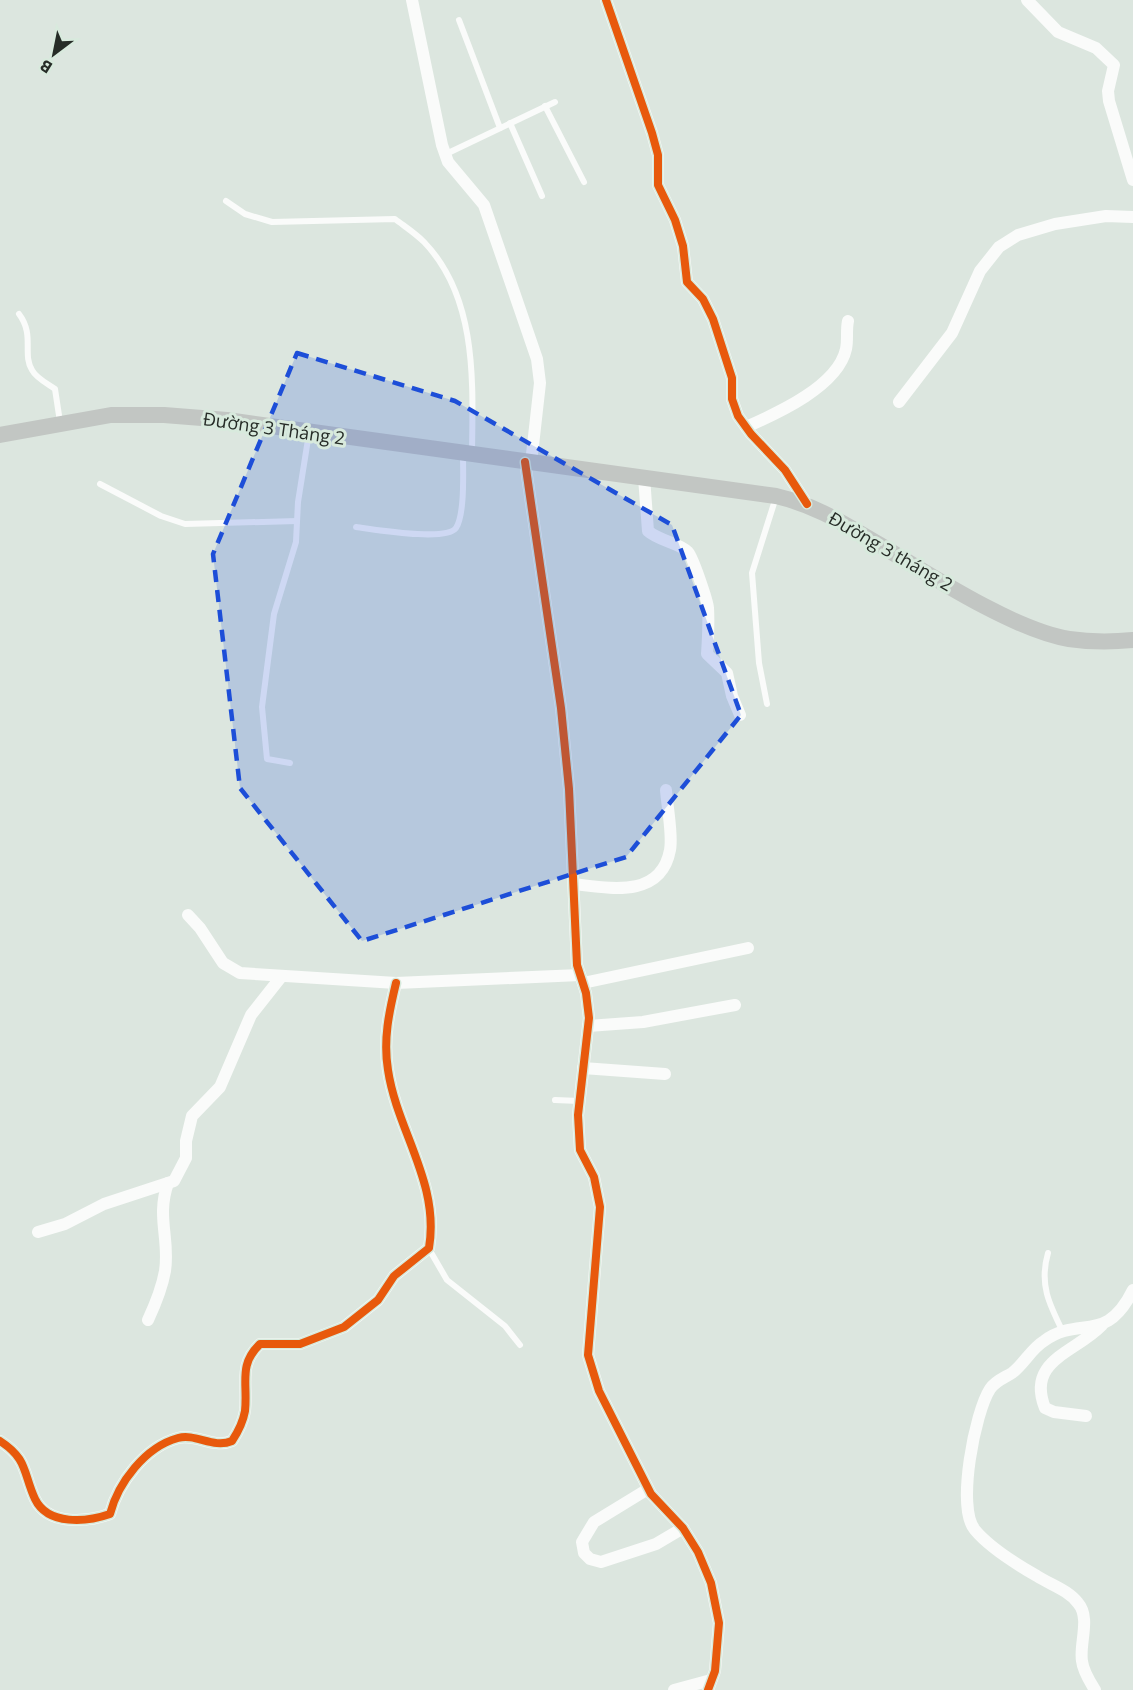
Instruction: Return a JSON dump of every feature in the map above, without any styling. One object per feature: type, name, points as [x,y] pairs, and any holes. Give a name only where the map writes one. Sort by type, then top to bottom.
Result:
[{"type":"main road","name":"Đường 3 Tháng 2","points":[[0,435],[60,422],[111,415],[164,415],[227,420],[572,468]]},
{"type":"main road","name":"Đường 3 tháng 2","points":[[572,468],[776,496],[807,504],[1017,621],[1067,638],[1108,642],[1133,640]]},
{"type":"street","points":[[412,0],[435,119],[448,162],[484,205],[537,359],[540,384],[534,464],[569,789],[577,965],[590,1018],[580,1101],[580,1150],[594,1177],[600,1207],[588,1355],[598,1390],[648,1489],[683,1528],[698,1552],[711,1583],[718,1616],[715,1671],[709,1685],[674,1690]]},
{"type":"street","points":[[606,0],[652,133],[658,155],[658,185],[681,237],[687,282],[703,299],[713,319],[732,378],[732,399],[746,427],[785,470],[807,504]]},
{"type":"street","points":[[1027,0],[1058,32],[1096,48],[1114,64],[1108,101],[1133,180]]},
{"type":"street","points":[[899,402],[952,333],[980,271],[999,247],[1018,236],[1055,224],[1106,216],[1133,218]]},
{"type":"street","points":[[746,427],[776,414],[826,381],[836,369],[846,349],[848,321]]},
{"type":"street","points":[[644,477],[648,531],[654,537],[687,549],[695,560],[701,590],[708,604],[707,654],[727,673],[732,696],[740,715]]},
{"type":"street","points":[[574,884],[617,889],[644,885],[653,879],[662,869],[671,849],[666,790]]},
{"type":"street","points":[[188,915],[200,928],[223,963],[240,973],[281,977],[396,983],[582,979],[747,948]]},
{"type":"street","points":[[38,1232],[65,1224],[104,1204],[174,1181],[186,1158],[186,1141],[192,1116],[220,1087],[251,1016],[281,977]]},
{"type":"street","points":[[0,1441],[11,1448],[28,1472],[35,1500],[48,1514],[76,1521],[93,1520],[110,1514],[113,1500],[129,1475],[146,1455],[179,1437],[221,1446],[232,1441],[245,1413],[245,1369],[250,1353],[260,1344],[300,1344],[344,1327],[378,1300],[394,1276],[429,1248],[430,1222],[421,1167],[405,1128],[388,1070],[386,1024],[396,983]]},
{"type":"street","points":[[588,1026],[643,1022],[735,1005]]},
{"type":"street","points":[[583,1068],[665,1074]]},
{"type":"street","points":[[148,1320],[156,1304],[165,1271],[161,1220],[163,1198],[168,1183]]},
{"type":"street","points":[[1095,1690],[1082,1661],[1081,1605],[1070,1594],[1036,1576],[984,1539],[973,1528],[969,1514],[968,1486],[971,1446],[990,1389],[999,1380],[1013,1372],[1042,1341],[1064,1332],[1105,1322],[1119,1315],[1133,1290]]},
{"type":"street","points":[[1086,1416],[1054,1412],[1045,1408],[1041,1398],[1042,1378],[1052,1362],[1088,1340],[1105,1322]]},
{"type":"street","points":[[648,1489],[594,1522],[582,1542],[584,1553],[590,1559],[601,1562],[656,1544],[683,1528]]},
{"type":"lane","points":[[459,20],[500,128]]},
{"type":"lane","points":[[446,154],[555,102]]},
{"type":"lane","points":[[545,106],[584,182]]},
{"type":"lane","points":[[510,123],[542,196]]},
{"type":"lane","points":[[226,201],[246,214],[272,222],[395,219],[424,242],[447,276],[462,311],[473,364],[468,454],[457,527],[451,533],[434,535],[356,527]]},
{"type":"lane","points":[[19,314],[28,332],[28,362],[33,372],[55,389],[60,422]]},
{"type":"lane","points":[[291,764],[267,759],[262,707],[274,615],[293,554],[309,432]]},
{"type":"lane","points":[[100,484],[161,516],[185,524],[297,521]]},
{"type":"lane","points":[[767,704],[759,663],[752,573],[776,496]]},
{"type":"lane","points":[[555,1100],[580,1101]]},
{"type":"lane","points":[[429,1248],[447,1280],[505,1326],[520,1346]]},
{"type":"lane","points":[[1048,1253],[1042,1272],[1046,1293],[1064,1332]]},
{"type":"highlighted area","points":[[297,353],[455,401],[672,525],[741,715],[626,857],[362,941],[240,788],[213,554]]},
{"type":"cycle path","points":[[606,0],[652,133],[658,155],[658,185],[675,220],[683,246],[687,282],[703,299],[713,319],[732,378],[732,399],[738,416],[751,434],[785,470],[807,504]]},
{"type":"cycle path","points":[[525,462],[561,708],[569,789],[577,965],[586,993],[589,1018],[578,1115],[580,1150],[594,1177],[600,1207],[588,1355],[599,1391],[651,1494],[683,1528],[698,1552],[711,1583],[719,1623],[715,1671],[708,1690]]},
{"type":"cycle path","points":[[0,1441],[16,1454],[24,1467],[35,1499],[49,1514],[69,1520],[90,1519],[110,1514],[126,1479],[155,1449],[185,1437],[218,1443],[232,1441],[245,1411],[246,1367],[253,1352],[260,1344],[300,1344],[344,1327],[378,1300],[394,1276],[429,1248],[431,1224],[423,1179],[400,1114],[388,1070],[386,1037],[396,983]]}]
